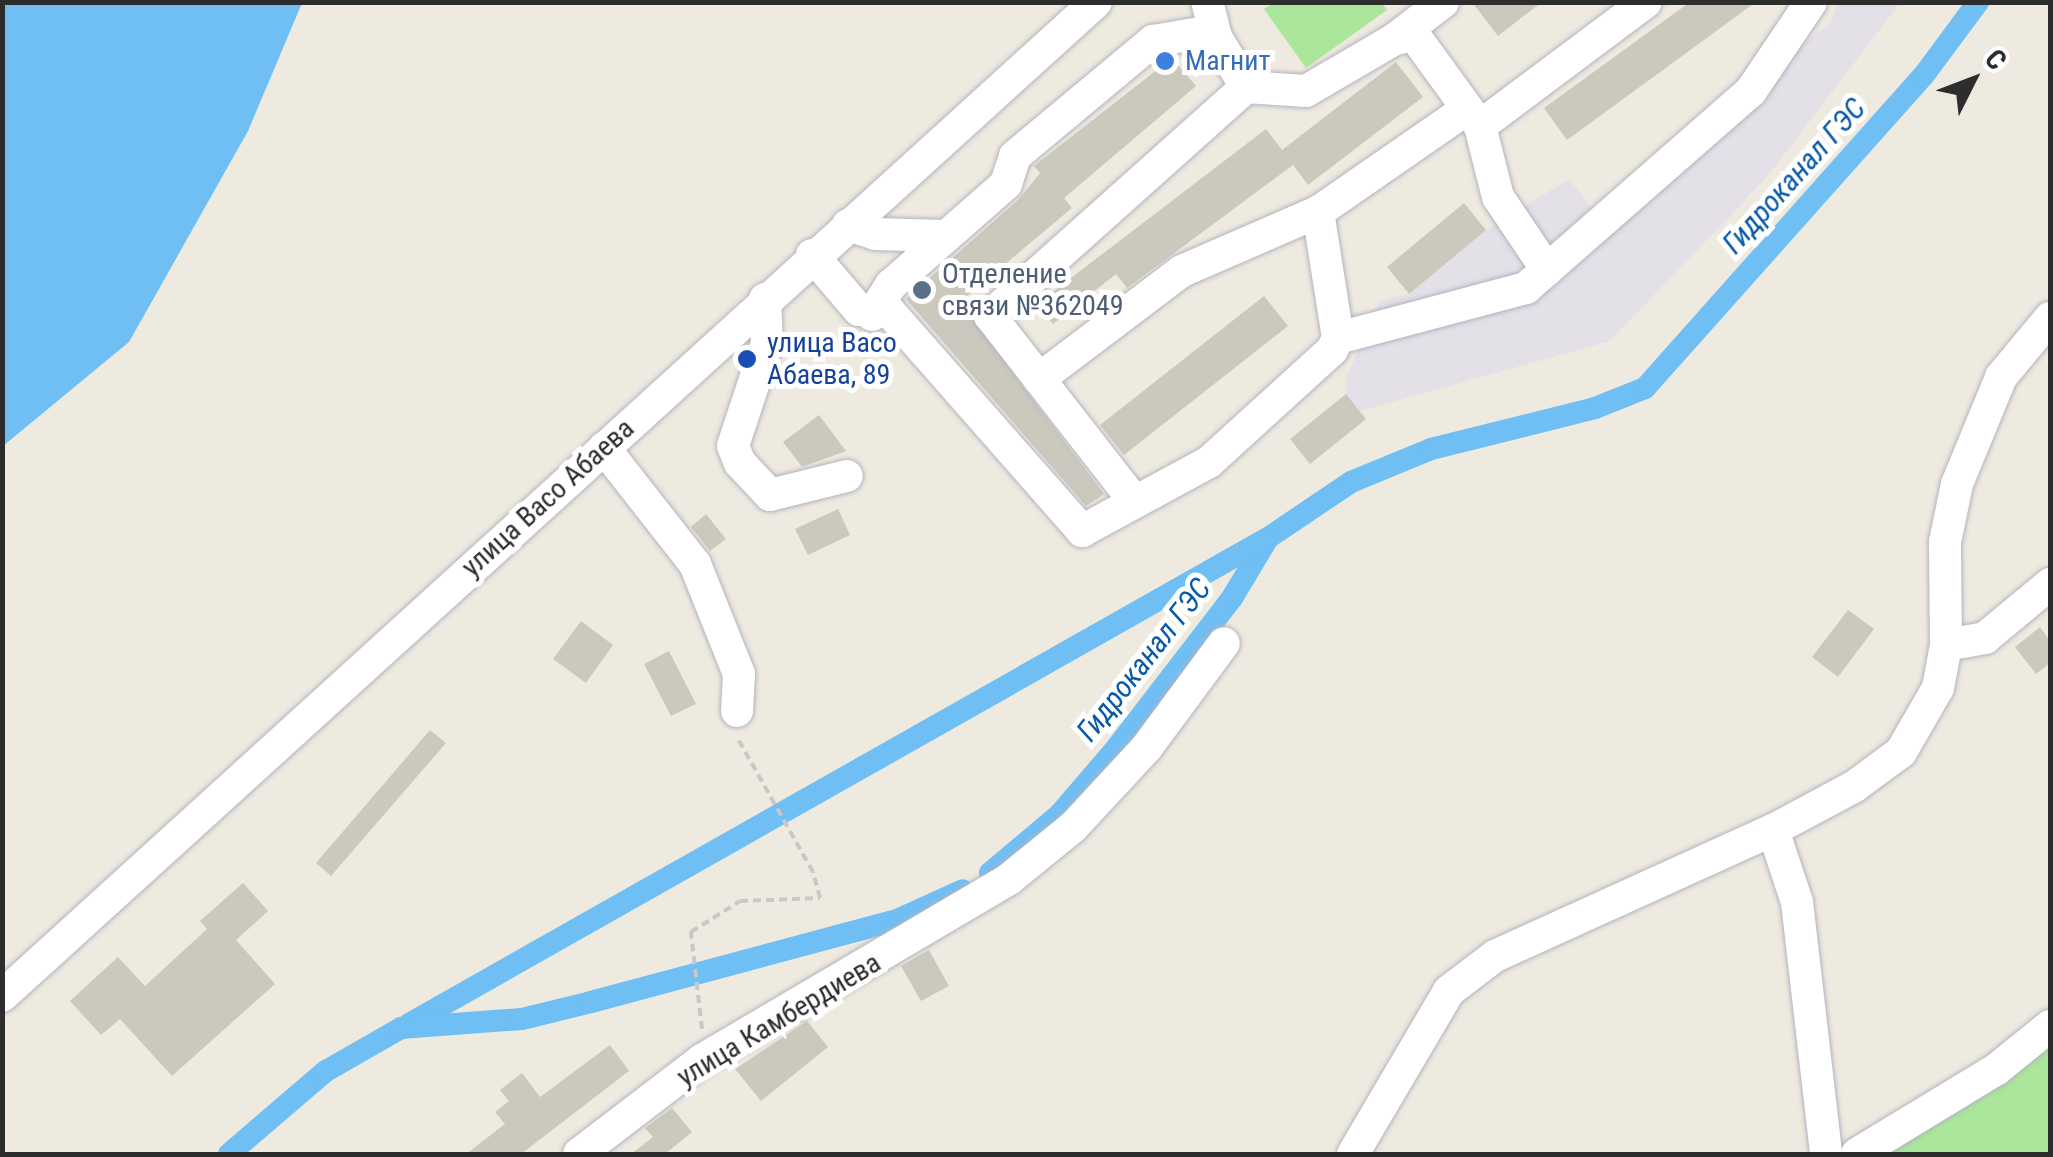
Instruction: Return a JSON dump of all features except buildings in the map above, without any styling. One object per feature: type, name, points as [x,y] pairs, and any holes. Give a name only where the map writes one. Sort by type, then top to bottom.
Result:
[{"type":"street","name":"улица Васо Абаева","points":[[2,996],[1096,2]]},
{"type":"street","points":[[1207,2],[1216,36]]},
{"type":"street","points":[[1135,502],[990,316],[1246,88],[1306,92],[1395,39],[1443,2]]},
{"type":"street","points":[[1039,379],[1182,271],[1318,212],[1474,117],[1646,2]]},
{"type":"street","points":[[812,256],[859,310],[872,315],[889,311],[1082,531],[1209,462],[1311,374],[1338,338],[1502,298],[1546,270],[1751,90],[1811,2]]},
{"type":"street","points":[[872,315],[891,285],[1006,184],[1015,156],[1153,41],[1212,31],[1246,88]]},
{"type":"street","points":[[1395,39],[1414,35],[1474,117],[1498,197],[1546,270]]},
{"type":"street","points":[[1318,212],[1338,338]]},
{"type":"street","points":[[848,225],[875,234],[946,236]]},
{"type":"street","points":[[765,299],[767,343],[733,446],[740,463],[770,495],[847,476]]},
{"type":"street","points":[[1353,1154],[1450,991],[1495,956],[1773,830],[1855,786],[1901,752],[1938,688],[1946,646],[1945,542],[1957,484],[2001,377],[2050,318]]},
{"type":"street","points":[[604,448],[696,564],[738,674],[737,711]]},
{"type":"street","points":[[1946,646],[1985,638],[2050,584]]},
{"type":"street","name":"улица Камбердиева","points":[[578,1154],[702,1060],[936,928],[1074,827],[1147,747],[1224,643]]},
{"type":"street","points":[[1773,830],[1797,902],[1826,1154]]},
{"type":"street","points":[[1857,1154],[1997,1068],[2050,1026]]},
{"type":"path","points":[[701,997],[691,952],[691,932],[740,901],[820,898],[813,872],[744,752]]},
{"type":"shaded area","points":[[1839,3],[1900,3],[1767,177],[1610,341],[1360,411],[1346,394],[1347,376],[1380,300],[1409,294],[1486,230],[1569,179],[1592,208],[1829,24]]},
{"type":"green space","points":[[1274,3],[1382,3],[1387,10],[1306,68],[1264,9]]},
{"type":"green space","points":[[2050,1027],[2050,1154],[1854,1154]]},
{"type":"water","points":[[3,2],[302,3],[248,131],[129,342],[3,446]]},
{"type":"waterway","name":"Гидроканал ГЭС","points":[[990,873],[1060,814],[1118,746],[1232,598],[1268,538],[1351,482],[1431,449],[1595,408],[1645,388],[1924,75],[1978,2]]},
{"type":"waterway","points":[[409,1024],[1264,540]]},
{"type":"waterway","name":"Гидроканал ГЭС","points":[[229,1154],[326,1071],[401,1028],[522,1019],[897,920],[963,890]]},
{"type":"place","name":"Магнит","points":[[1165,61]]},
{"type":"place","name":"Отделение связи №362049","points":[[922,290]]},
{"type":"place","name":"улица Васо Абаева, 89","points":[[747,359]]}]
